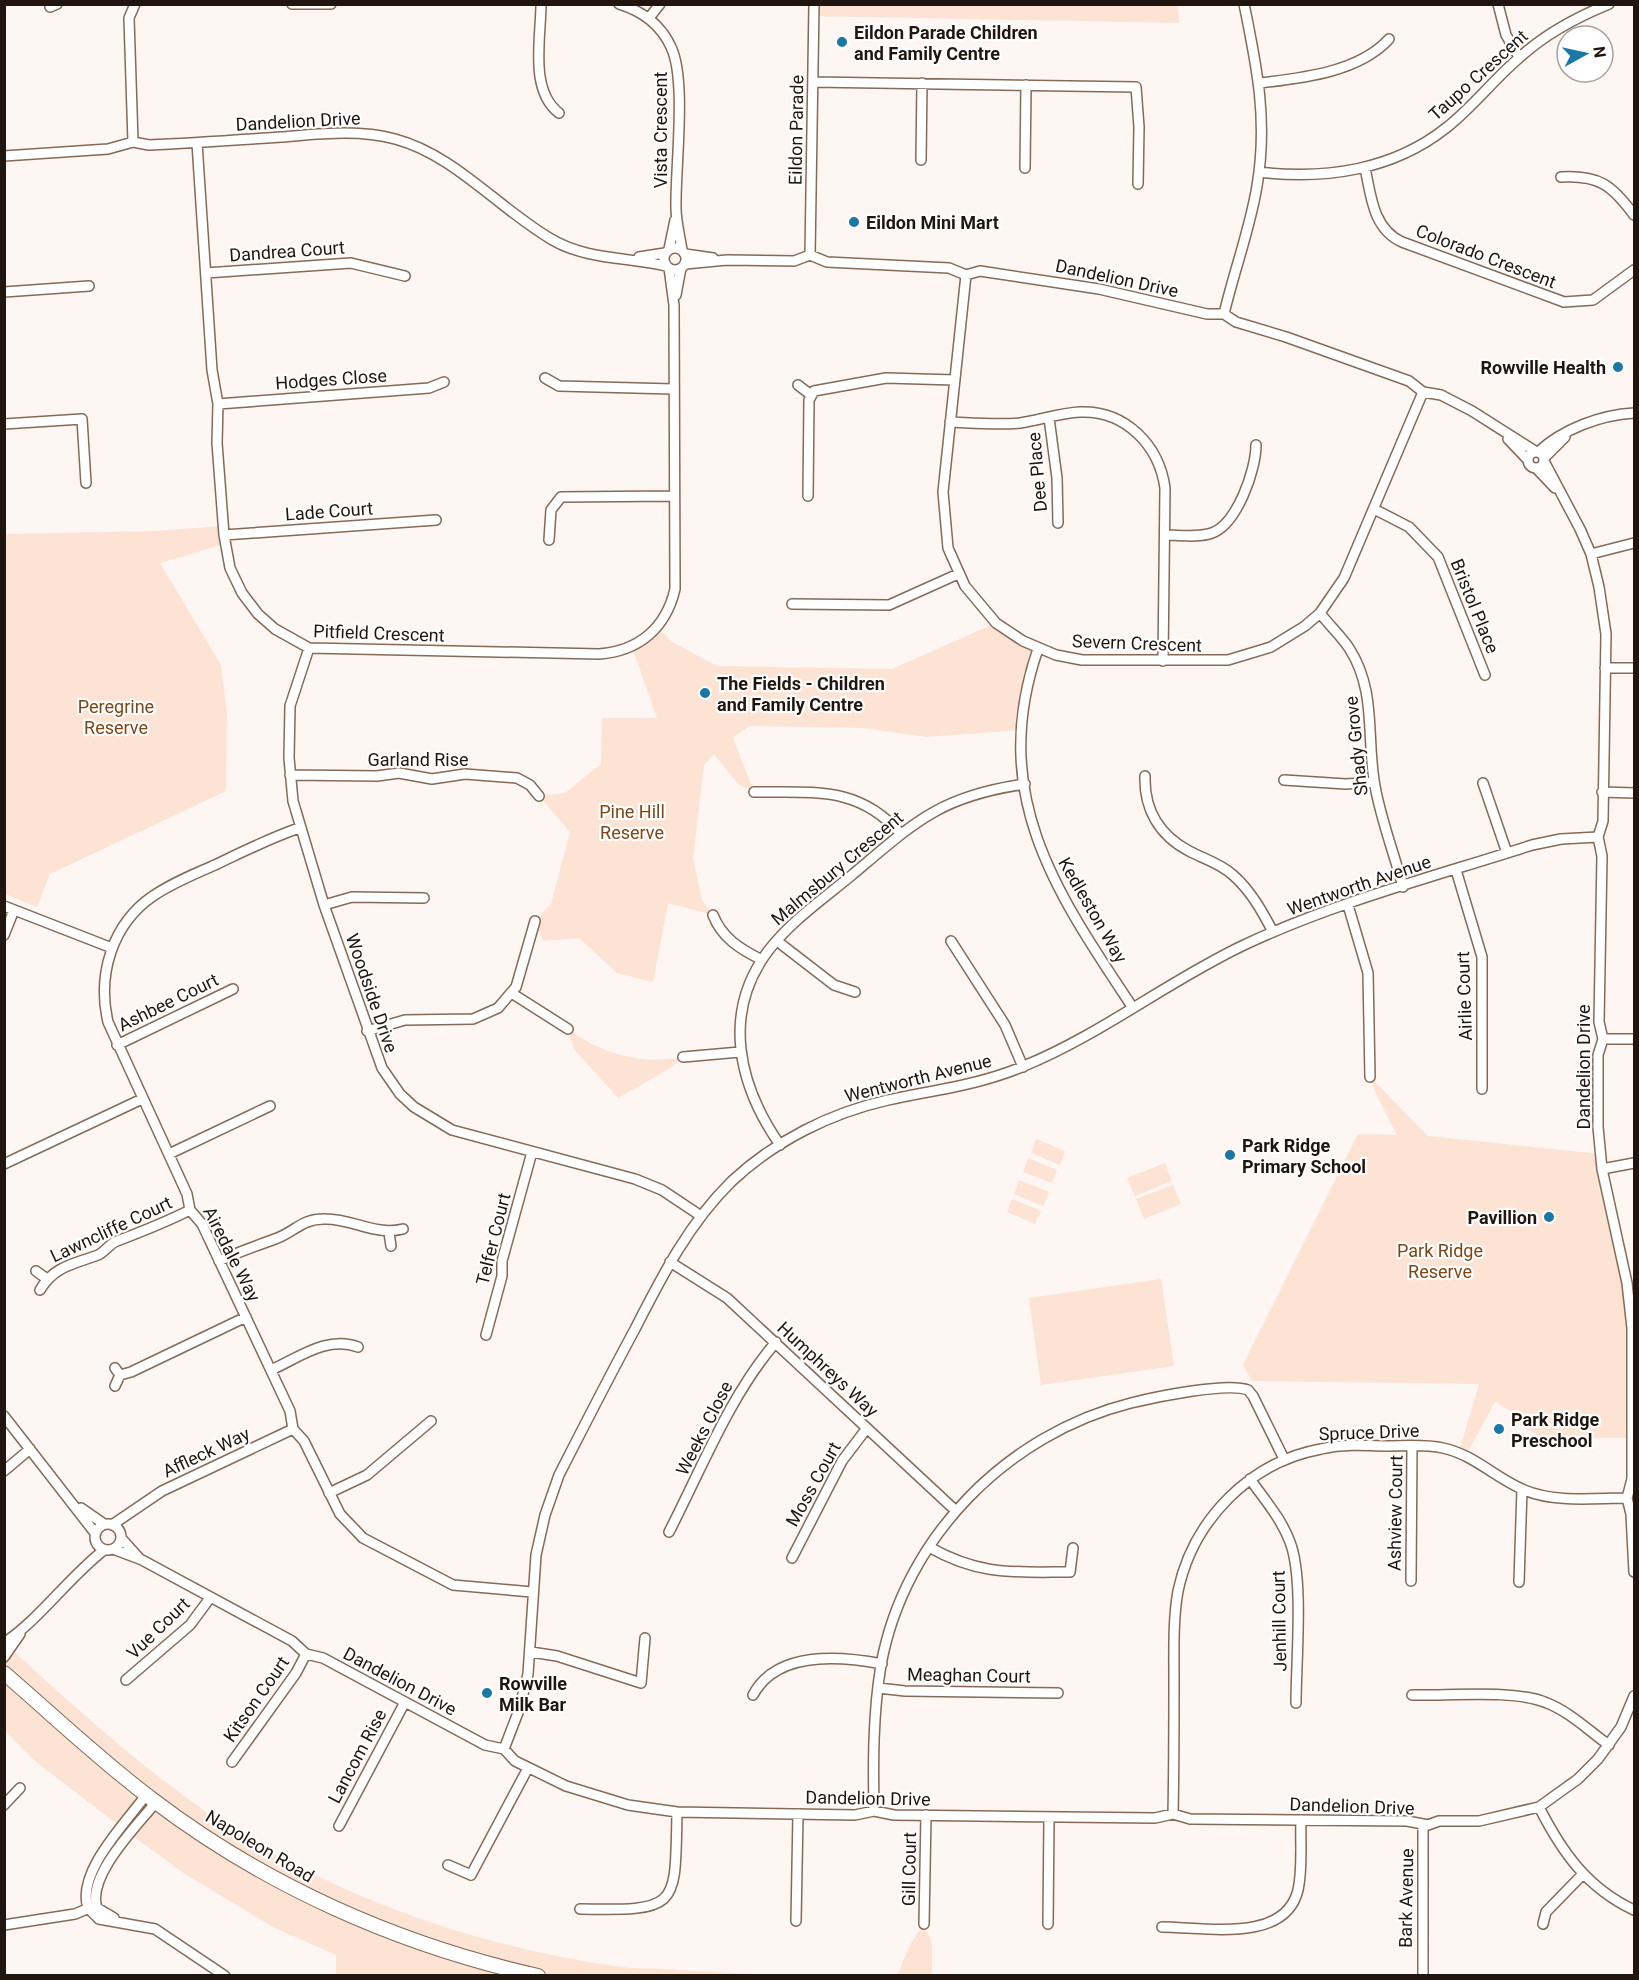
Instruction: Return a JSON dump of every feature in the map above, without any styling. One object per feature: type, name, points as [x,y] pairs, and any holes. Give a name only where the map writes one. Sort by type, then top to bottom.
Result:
[{"type":"main road","name":"Napoleon Road","points":[[4,1673],[151,1799],[234,1854],[319,1901],[407,1938],[490,1964],[538,1976]]},
{"type":"street","points":[[291,4],[331,4]]},
{"type":"street","points":[[541,4],[540,84],[545,101],[558,113]]},
{"type":"street","name":"Vista Crescent","points":[[619,4],[649,18],[665,36],[677,64],[676,211],[683,266]]},
{"type":"street","points":[[649,18],[660,4]]},
{"type":"street","name":"Eildon Parade","points":[[810,255],[814,4]]},
{"type":"street","points":[[1224,314],[1254,201],[1259,172],[1262,125],[1260,83],[1244,4]]},
{"type":"street","points":[[1498,4],[1506,35],[1519,57]]},
{"type":"street","name":"Taupo Crescent","points":[[1259,172],[1306,176],[1365,168],[1408,151],[1445,129],[1519,57],[1570,23],[1610,4]]},
{"type":"street","points":[[131,6],[129,26],[133,142]]},
{"type":"street","points":[[1260,83],[1321,72],[1361,60],[1373,54],[1389,39]]},
{"type":"street","points":[[813,82],[1136,86],[1139,135],[1138,184]]},
{"type":"street","points":[[921,160],[922,83]]},
{"type":"street","points":[[1025,168],[1026,85]]},
{"type":"street","name":"Dandelion Drive","points":[[4,156],[108,149],[133,142],[149,145],[197,143],[339,133],[370,134],[396,139],[436,156],[557,243],[596,255],[634,258],[667,267],[727,260],[794,261],[810,255],[827,262],[949,268],[966,275],[980,271],[1046,280],[1161,302],[1207,314],[1224,314],[1236,322],[1296,340],[1409,381],[1423,392],[1441,395],[1484,418],[1540,455],[1591,554],[1606,634],[1603,821],[1598,837],[1602,856],[1599,1023],[1603,1039],[1598,1055],[1598,1128],[1602,1168],[1610,1213],[1624,1266],[1632,1321],[1632,1479],[1627,1498],[1631,1514],[1635,1572]]},
{"type":"street","name":"Pitfield Crescent","points":[[197,143],[212,370],[218,404],[216,420],[224,535],[230,568],[250,605],[276,629],[309,648],[599,654],[632,647],[654,631],[672,601],[675,588],[674,305],[667,267]]},
{"type":"street","name":"Colorado Crescent","points":[[1365,168],[1379,221],[1388,234],[1402,242],[1564,302],[1593,300],[1608,292],[1635,270]]},
{"type":"street","points":[[1561,177],[1586,177],[1603,183],[1621,197],[1635,215]]},
{"type":"street","name":"Vista Crescent","points":[[667,267],[667,251],[676,211]]},
{"type":"street","name":"Dandelion Drive","points":[[634,258],[667,251],[727,260]]},
{"type":"street","name":"Dandrea Court","points":[[206,273],[351,263],[405,276]]},
{"type":"street","name":"Pitfield Crescent","points":[[674,305],[683,266]]},
{"type":"street","name":"Severn Crescent","points":[[966,275],[942,507],[948,548],[958,574],[977,603],[996,624],[1038,649],[1082,660],[1220,661],[1246,657],[1285,640],[1320,613],[1344,578],[1423,392]]},
{"type":"street","points":[[4,292],[89,286]]},
{"type":"street","points":[[811,395],[820,390],[872,379],[918,377],[954,380]]},
{"type":"street","points":[[545,378],[559,386],[673,389]]},
{"type":"street","name":"Hodges Close","points":[[218,404],[429,388],[444,382]]},
{"type":"street","points":[[798,386],[811,395]]},
{"type":"street","points":[[808,496],[811,395]]},
{"type":"street","points":[[950,422],[1004,424],[1081,412],[1105,414],[1129,426],[1144,440],[1155,455],[1163,474],[1165,535],[1163,661]]},
{"type":"street","points":[[1536,468],[1540,455],[1590,421],[1635,413]]},
{"type":"street","name":"Dee Place","points":[[1048,418],[1057,469],[1058,523]]},
{"type":"street","name":"Dandelion Drive","points":[[1484,418],[1562,496]]},
{"type":"street","points":[[4,424],[82,419],[86,483]]},
{"type":"street","points":[[1165,535],[1206,535],[1228,523],[1255,464],[1256,445]]},
{"type":"street","points":[[1528,460],[1530,453],[1540,455]]},
{"type":"street","points":[[549,540],[550,510],[557,500],[567,495],[674,496]]},
{"type":"street","name":"Bristol Place","points":[[1374,509],[1409,527],[1438,557],[1485,675]]},
{"type":"street","name":"Lade Court","points":[[224,535],[436,520]]},
{"type":"street","points":[[1591,554],[1635,543]]},
{"type":"street","points":[[792,604],[889,605],[958,574]]},
{"type":"street","name":"Shady Grove","points":[[1320,613],[1350,649],[1363,677],[1371,718],[1374,782],[1381,817],[1403,887]]},
{"type":"street","name":"Woodside Drive","points":[[309,648],[290,706],[290,775],[299,828],[367,1031],[386,1075],[400,1094],[422,1113],[452,1130],[635,1179],[662,1191],[701,1216]]},
{"type":"street","name":"Kedleston Way","points":[[1038,649],[1025,688],[1021,715],[1024,784],[1035,836],[1067,906],[1134,1008]]},
{"type":"street","points":[[1605,668],[1635,668]]},
{"type":"street","name":"Garland Rise","points":[[290,775],[377,776],[399,773],[432,779],[465,774],[517,778],[531,785],[538,796]]},
{"type":"street","points":[[1145,776],[1146,802],[1158,824],[1182,847],[1215,862],[1234,876],[1255,900],[1273,932]]},
{"type":"street","points":[[1284,780],[1346,784],[1374,782]]},
{"type":"street","points":[[1484,783],[1507,853]]},
{"type":"street","name":"Malmsbury Crescent","points":[[780,1145],[762,1120],[749,1093],[740,1052],[742,1013],[750,986],[762,960],[793,924],[900,834],[952,801],[981,791],[1024,784]]},
{"type":"street","points":[[754,792],[821,793],[851,798],[878,812],[900,834]]},
{"type":"street","points":[[1602,792],[1635,793]]},
{"type":"street","name":"Airedale Way","points":[[299,828],[240,853],[154,895],[131,916],[112,948],[105,972],[104,1002],[117,1045],[187,1194],[190,1210],[199,1220],[290,1411],[293,1429],[304,1442],[342,1517],[358,1534],[435,1578],[460,1586],[532,1592]]},
{"type":"street","name":"Wentworth Avenue","points":[[504,1749],[519,1710],[531,1652],[532,1592],[540,1535],[559,1475],[670,1262],[701,1216],[733,1181],[780,1145],[819,1123],[850,1111],[980,1081],[1023,1067],[1088,1036],[1197,969],[1273,932],[1507,853],[1553,840],[1598,837]]},
{"type":"street","name":"Airlie Court","points":[[1456,870],[1482,957],[1482,1089]]},
{"type":"street","points":[[324,905],[352,897],[424,898]]},
{"type":"street","points":[[1348,905],[1368,974],[1370,1077]]},
{"type":"street","points":[[4,906],[112,948]]},
{"type":"street","points":[[4,934],[14,910]]},
{"type":"street","points":[[713,915],[717,927],[726,938],[762,960]]},
{"type":"street","points":[[367,1031],[405,1020],[474,1019],[492,1011],[513,994],[535,921]]},
{"type":"street","points":[[777,941],[834,986],[855,992]]},
{"type":"street","points":[[951,941],[1005,1025],[1023,1067]]},
{"type":"street","name":"Ashbee Court","points":[[117,1045],[233,989]]},
{"type":"street","points":[[513,994],[568,1029]]},
{"type":"street","points":[[1603,1039],[1635,1039]]},
{"type":"street","points":[[682,1057],[740,1052]]},
{"type":"street","points":[[4,1164],[142,1099]]},
{"type":"street","points":[[169,1154],[270,1106]]},
{"type":"street","name":"Telfer Court","points":[[486,1335],[502,1276],[502,1261],[532,1152]]},
{"type":"street","points":[[1602,1168],[1635,1163]]},
{"type":"street","name":"Lawncliffe Court","points":[[40,1290],[47,1278],[81,1258],[100,1254],[117,1241],[136,1236],[190,1210]]},
{"type":"street","points":[[219,1261],[275,1239],[297,1225],[316,1219],[337,1220],[388,1233],[403,1229]]},
{"type":"street","points":[[388,1233],[391,1246]]},
{"type":"street","name":"Humphreys Way","points":[[670,1262],[717,1289],[956,1511]]},
{"type":"street","name":"Lawncliffe Court","points":[[36,1271],[47,1278]]},
{"type":"street","points":[[115,1386],[118,1372],[246,1317]]},
{"type":"street","points":[[345,1341],[346,1331]]},
{"type":"street","points":[[271,1370],[324,1346],[345,1341],[358,1347]]},
{"type":"street","name":"Weeks Close","points":[[669,1532],[744,1387],[759,1362],[776,1342]]},
{"type":"street","points":[[874,1811],[874,1739],[878,1688],[897,1610],[929,1547],[956,1511],[1003,1466],[1036,1442],[1084,1418],[1157,1397],[1250,1385],[1284,1459]]},
{"type":"street","name":"Dandelion Drive","points":[[4,1416],[96,1538],[109,1549],[142,1560],[297,1644],[306,1654],[323,1658],[485,1745],[504,1749],[512,1759],[528,1768],[566,1786],[628,1805],[677,1812],[855,1815],[874,1811],[888,1815],[1155,1818],[1173,1814],[1190,1819],[1407,1821],[1424,1825],[1439,1821],[1492,1818],[1539,1807],[1583,1774],[1609,1745],[1625,1720],[1635,1696]]},
{"type":"street","points":[[330,1493],[370,1473],[431,1421]]},
{"type":"street","name":"Moss Court","points":[[792,1558],[837,1469],[867,1428]]},
{"type":"street","name":"Affleck Way","points":[[114,1529],[135,1508],[162,1491],[293,1429]]},
{"type":"street","name":"Ashview Court","points":[[1411,1581],[1412,1446]]},
{"type":"street","name":"Spruce Drive","points":[[1173,1814],[1174,1630],[1179,1590],[1185,1567],[1201,1532],[1222,1504],[1250,1479],[1284,1459],[1331,1447],[1437,1447],[1465,1455],[1522,1490],[1555,1497],[1627,1498]]},
{"type":"street","points":[[4,1471],[30,1449]]},
{"type":"street","name":"Jenhill Court","points":[[1250,1479],[1281,1522],[1293,1551],[1297,1578],[1296,1703]]},
{"type":"street","points":[[1519,1582],[1522,1490]]},
{"type":"street","name":"Dandelion Drive","points":[[67,1497],[114,1529],[142,1560]]},
{"type":"street","points":[[81,1568],[96,1538],[114,1529]]},
{"type":"street","points":[[4,1657],[21,1632],[81,1568],[109,1549],[114,1529]]},
{"type":"street","points":[[929,1547],[958,1563],[980,1569],[1070,1572],[1073,1548]]},
{"type":"street","name":"Vue Court","points":[[126,1680],[190,1625],[210,1598]]},
{"type":"street","points":[[4,1644],[21,1632]]},
{"type":"street","points":[[531,1652],[557,1656],[641,1683],[645,1638]]},
{"type":"street","name":"Kitson Court","points":[[232,1762],[306,1654]]},
{"type":"street","points":[[753,1695],[764,1679],[773,1673],[806,1661],[837,1657],[882,1664]]},
{"type":"street","name":"Meaghan Court","points":[[878,1688],[904,1691],[1059,1694]]},
{"type":"street","points":[[1412,1695],[1519,1696],[1539,1700],[1562,1711],[1609,1745]]},
{"type":"street","name":"Lancom Rise","points":[[339,1826],[405,1702]]},
{"type":"street","points":[[448,1865],[471,1875],[528,1768]]},
{"type":"street","points":[[4,1805],[20,1788]]},
{"type":"street","points":[[151,1799],[111,1851],[92,1869],[86,1891],[92,1906],[119,1920],[155,1929],[225,1976]]},
{"type":"street","points":[[1539,1807],[1557,1842],[1582,1875],[1602,1891],[1635,1910]]},
{"type":"street","points":[[580,1909],[642,1910],[658,1904],[668,1896],[676,1872],[677,1812]]},
{"type":"street","points":[[796,1921],[798,1814]]},
{"type":"street","name":"Gill Court","points":[[924,1924],[926,1815]]},
{"type":"street","points":[[1048,1924],[1049,1817]]},
{"type":"street","points":[[1162,1927],[1252,1928],[1279,1919],[1289,1909],[1298,1888],[1301,1820]]},
{"type":"street","name":"Bark Avenue","points":[[1422,1974],[1424,1825]]},
{"type":"street","points":[[4,1925],[75,1914],[92,1906],[111,1851]]},
{"type":"street","points":[[92,1869],[102,1874]]},
{"type":"street","points":[[1543,1924],[1546,1912],[1582,1875]]},
{"type":"green space","points":[[814,4],[1177,4],[1179,23],[814,16]]},
{"type":"green space","name":"Peregrine Reserve","points":[[223,526],[224,544],[160,563],[221,665],[227,713],[226,791],[50,874],[37,907],[5,894],[4,534],[154,531]]},
{"type":"green space","name":"Pine Hill Reserve","points":[[996,623],[1038,649],[1020,730],[926,737],[863,728],[749,726],[733,738],[754,792],[738,784],[714,754],[704,765],[693,858],[702,900],[713,915],[668,903],[653,982],[617,973],[579,938],[543,941],[535,921],[551,904],[570,832],[539,796],[565,793],[601,764],[602,718],[657,718],[632,647],[657,627],[672,642],[717,666],[892,669]]},
{"type":"green space","points":[[568,1029],[594,1045],[623,1055],[652,1060],[683,1057],[669,1069],[618,1098],[574,1049]]},
{"type":"green space","name":"Park Ridge Reserve","points":[[1370,1077],[1428,1136],[1600,1154],[1627,1283],[1632,1438],[1551,1438],[1549,1441],[1520,1425],[1523,1418],[1495,1402],[1466,1455],[1459,1452],[1479,1384],[1252,1381],[1243,1365],[1358,1134],[1397,1135]]},
{"type":"green space","points":[[1036,1139],[1065,1151],[1060,1165],[1031,1153]]},
{"type":"green space","points":[[1028,1158],[1057,1170],[1052,1183],[1023,1172]]},
{"type":"green space","points":[[1165,1163],[1172,1181],[1135,1196],[1127,1178]]},
{"type":"green space","points":[[1019,1180],[1049,1192],[1043,1206],[1014,1194]]},
{"type":"green space","points":[[1173,1185],[1181,1204],[1144,1219],[1136,1199]]},
{"type":"green space","points":[[1012,1199],[1041,1211],[1035,1224],[1007,1212]]},
{"type":"green space","points":[[1161,1279],[1174,1366],[1041,1385],[1029,1298]]},
{"type":"green space","points":[[11,1649],[113,1740],[193,1803],[266,1849],[361,1896],[460,1932],[562,1957],[626,1968],[795,1975],[336,1975],[336,1955],[273,1927],[185,1874],[130,1834],[155,1802],[147,1795],[122,1828],[35,1761],[5,1731],[5,1657]]},
{"type":"green space","points":[[924,1924],[932,1943],[932,1975],[897,1976],[911,1943]]},
{"type":"place","name":"Eildon Parade Children and Family Centre","points":[[842,42]]},
{"type":"place","name":"Eildon Mini Mart","points":[[854,222]]},
{"type":"place","name":"Rowville Health","points":[[1618,367]]},
{"type":"place","name":"The Fields - Children and Family Centre","points":[[705,693]]},
{"type":"place","name":"Park Ridge Primary School","points":[[1230,1155]]},
{"type":"place","name":"Pavillion","points":[[1549,1217]]},
{"type":"place","name":"Park Ridge Preschool","points":[[1499,1429]]},
{"type":"place","name":"Rowville Milk Bar","points":[[487,1693]]}]
